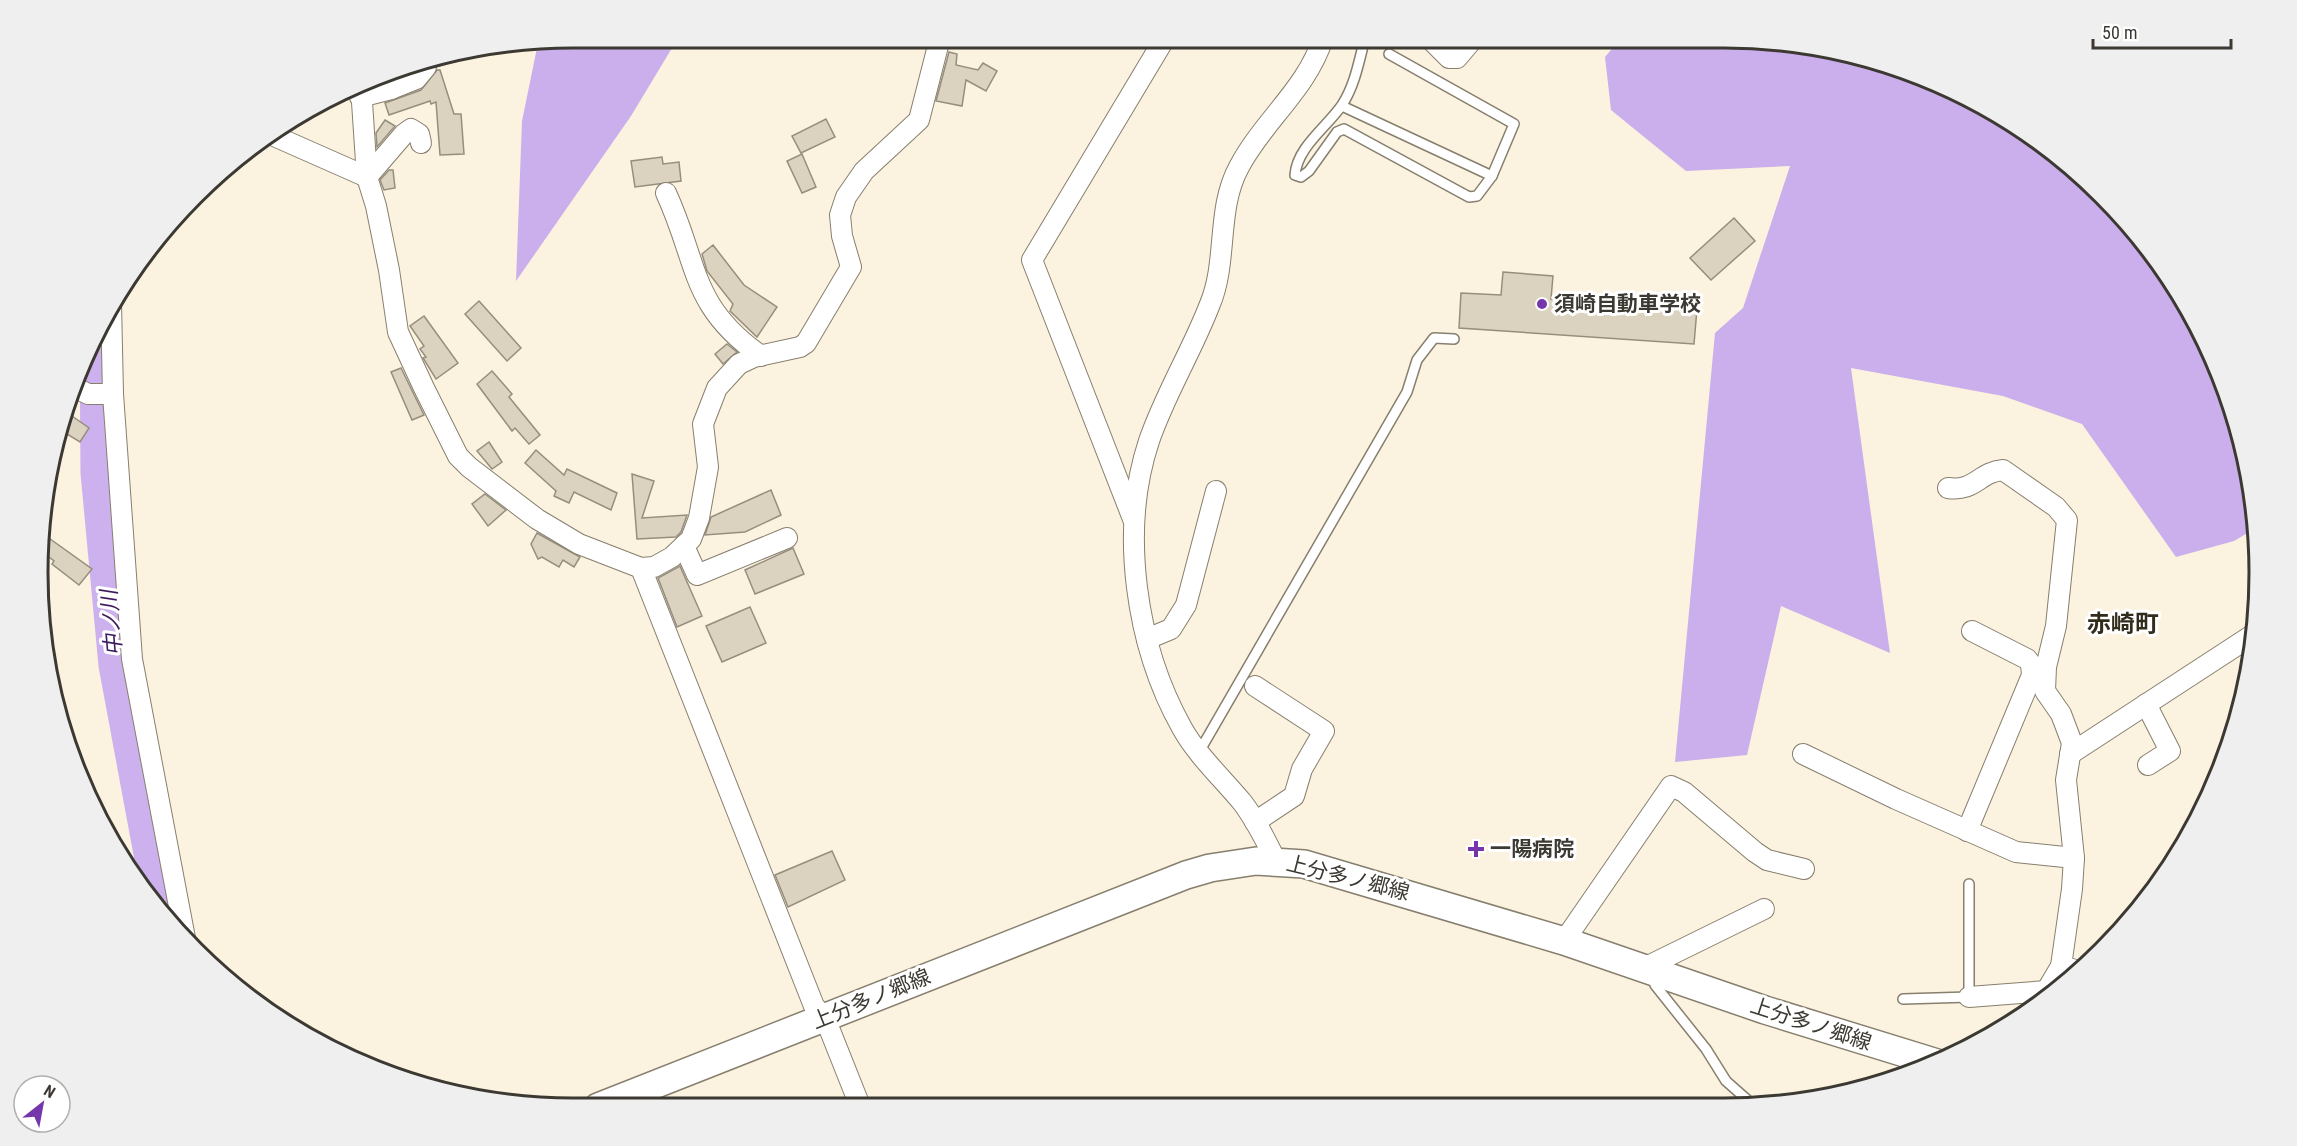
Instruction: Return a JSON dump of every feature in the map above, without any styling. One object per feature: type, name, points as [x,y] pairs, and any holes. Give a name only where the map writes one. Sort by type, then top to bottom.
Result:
[{"type":"main road","name":"上分多ノ郷線","points":[[621,1098],[1186,875],[1232,864],[1276,861],[1304,864],[1401,890],[1564,941],[1641,971],[1923,1059]]},
{"type":"street","points":[[360,93],[367,177],[390,270],[398,332],[458,456],[537,519],[595,552],[641,568],[654,567],[672,557],[684,546],[699,518],[708,467],[703,424],[706,410],[727,376],[739,364],[806,343],[851,267],[842,236],[840,215],[846,197],[864,171],[919,120],[937,48]]},
{"type":"street","points":[[1135,524],[1032,260],[1159,48]]},
{"type":"street","points":[[1276,861],[1255,822],[1199,752],[1171,708],[1160,682],[1147,639],[1137,586],[1135,524],[1138,483],[1149,441],[1215,292],[1226,207],[1234,178],[1248,153],[1312,68],[1319,48]]},
{"type":"street","points":[[1439,48],[1449,58],[1457,58],[1466,48]]},
{"type":"street","points":[[364,91],[391,88],[416,79],[423,70]]},
{"type":"street","points":[[391,88],[393,80]]},
{"type":"street","points":[[367,177],[411,129],[419,134],[421,144]]},
{"type":"street","points":[[278,138],[367,177]]},
{"type":"street","points":[[666,193],[699,287],[708,304],[723,326],[760,356]]},
{"type":"street","points":[[105,334],[95,393],[132,659],[182,923]]},
{"type":"street","points":[[1948,488],[1961,490],[1971,487],[1988,475],[2003,470],[2064,514],[2067,528],[2061,555],[2057,615],[2039,675],[1967,831]]},
{"type":"street","points":[[1147,639],[1171,629],[1186,605],[1216,490]]},
{"type":"street","points":[[684,546],[697,575],[787,538]]},
{"type":"street","points":[[641,568],[814,1006],[825,1018],[856,1098]]},
{"type":"street","points":[[1972,631],[2027,659],[2039,675],[2045,692],[2069,732],[2072,743],[2066,780],[2074,858],[2070,968]]},
{"type":"street","points":[[2070,754],[2245,640]]},
{"type":"street","points":[[1255,686],[1323,731],[1302,769],[1294,796],[1255,822]]},
{"type":"street","points":[[2146,704],[2170,751],[2148,765]]},
{"type":"street","points":[[1803,754],[2016,852],[2074,858]]},
{"type":"street","points":[[1564,941],[1671,786],[1684,792],[1767,860],[1804,868]]},
{"type":"street","points":[[1641,971],[1764,909]]},
{"type":"street","points":[[1969,997],[2033,998]]},
{"type":"lane","points":[[1363,48],[1353,87],[1342,106],[1296,162],[1295,175],[1301,177],[1309,171],[1337,132],[1344,129],[1468,196],[1477,196],[1492,177],[1514,124],[1389,54]]},
{"type":"lane","points":[[1342,106],[1492,177]]},
{"type":"lane","points":[[1199,752],[1407,392],[1417,360],[1434,338],[1454,339]]},
{"type":"lane","points":[[1903,999],[1969,997],[1969,884]]},
{"type":"lane","points":[[1641,971],[1706,1049],[1726,1082],[1744,1097]]},
{"type":"shaded area","points":[[672,48],[631,116],[516,281],[522,121],[537,49]]},
{"type":"shaded area","points":[[1613,48],[1724,48],[1793,52],[1826,58],[1893,76],[1925,88],[1987,118],[2044,156],[2070,178],[2119,227],[2161,281],[2179,311],[2209,372],[2221,404],[2239,471],[2247,533],[2234,541],[2176,557],[2082,424],[2003,396],[1851,368],[1890,653],[1781,606],[1747,755],[1675,762],[1715,333],[1743,308],[1790,166],[1686,171],[1611,110],[1605,57]]},
{"type":"shaded area","points":[[151,808],[169,908],[146,879],[134,810]]},
{"type":"building","points":[[949,52],[957,54],[956,65],[978,70],[983,63],[997,71],[986,91],[966,80],[962,106],[936,101]]},
{"type":"building","points":[[437,70],[440,70],[454,114],[461,114],[464,154],[440,155],[436,102],[431,104],[430,101],[389,115],[385,103],[421,90]]},
{"type":"building","points":[[826,119],[835,137],[801,153],[792,136]]},
{"type":"building","points":[[385,120],[395,126],[377,147],[376,133]]},
{"type":"building","points":[[802,154],[816,187],[802,193],[787,161]]},
{"type":"building","points":[[662,157],[663,164],[679,162],[681,181],[635,187],[631,161]]},
{"type":"building","points":[[389,170],[393,170],[395,188],[384,190],[380,180]]},
{"type":"building","points":[[1734,218],[1755,241],[1711,280],[1690,258]]},
{"type":"building","points":[[713,245],[744,285],[777,307],[757,337],[730,311],[733,304],[707,271],[702,254]]},
{"type":"building","name":"須崎自動車学校","points":[[1503,272],[1553,276],[1551,299],[1697,309],[1694,344],[1459,328],[1461,293],[1501,295]]},
{"type":"building","points":[[479,301],[521,348],[507,361],[465,314]]},
{"type":"building","points":[[424,316],[458,363],[436,379],[423,358],[426,357],[420,349],[424,346],[410,326]]},
{"type":"building","points":[[727,344],[737,352],[723,364],[715,354]]},
{"type":"building","points":[[401,368],[424,415],[412,420],[391,372]]},
{"type":"building","points":[[492,371],[512,394],[509,397],[540,435],[529,444],[515,428],[512,431],[477,384]]},
{"type":"building","points":[[72,416],[89,428],[80,442],[67,434]]},
{"type":"building","points":[[489,442],[502,462],[492,469],[477,451]]},
{"type":"building","points":[[536,450],[564,475],[567,469],[617,493],[611,510],[574,492],[569,503],[554,496],[556,491],[525,463]]},
{"type":"building","points":[[632,474],[654,481],[642,518],[687,515],[681,532],[676,537],[637,539]]},
{"type":"building","points":[[771,490],[781,515],[745,532],[705,535],[711,517]]},
{"type":"building","points":[[485,494],[506,510],[488,526],[472,504]]},
{"type":"building","points":[[537,533],[580,557],[574,567],[563,560],[559,567],[542,557],[538,559],[531,544]]},
{"type":"building","points":[[49,538],[92,569],[79,585],[52,564],[54,561],[48,557]]},
{"type":"building","points":[[793,548],[804,574],[755,594],[745,570]]},
{"type":"building","points":[[680,566],[702,616],[677,627],[658,578]]},
{"type":"building","points":[[750,607],[766,643],[722,662],[706,626]]},
{"type":"building","points":[[832,851],[845,880],[788,907],[775,875]]},
{"type":"waterway","name":"中ノ川","points":[[96,354],[97,473],[115,665],[158,895]]},
{"type":"place","name":"須崎自動車学校","points":[[1542,304]]},
{"type":"place","name":"一陽病院","points":[[1476,849]]},
{"type":"district","name":"赤崎町","points":[[2123,624]]}]
